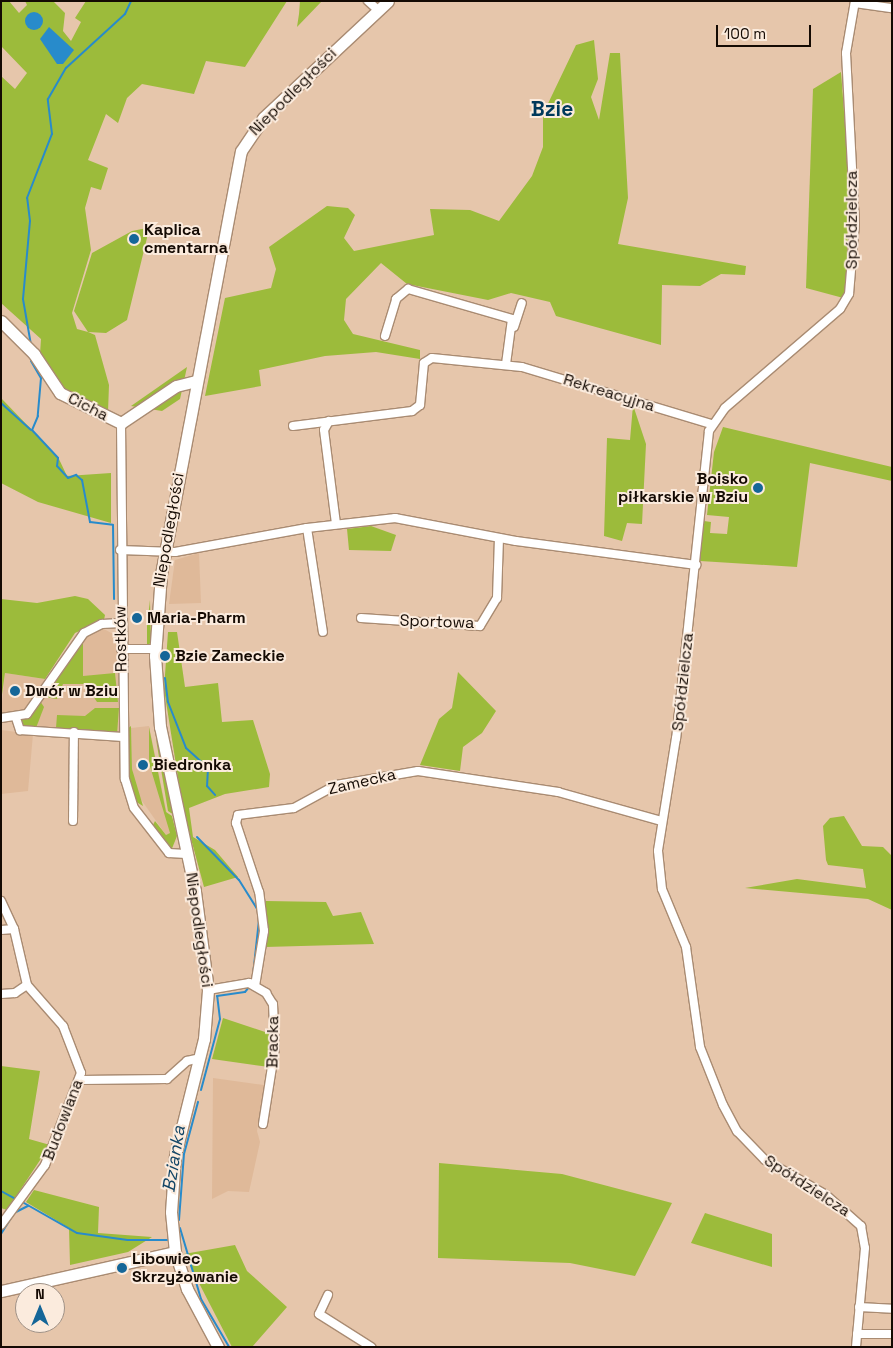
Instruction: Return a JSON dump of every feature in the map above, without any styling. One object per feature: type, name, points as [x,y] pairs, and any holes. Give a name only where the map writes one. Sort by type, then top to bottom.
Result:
[{"type":"street","name":"Niepodległości","points":[[218,1347],[194,1305],[176,1252],[172,1175],[200,1058],[208,990],[186,854],[163,746],[155,649],[164,553],[233,184],[246,140],[264,118],[373,5],[388,1]]},
{"type":"street","points":[[855,2],[892,8]]},
{"type":"street","name":"Spółdzielcza","points":[[855,2],[846,53],[855,223],[849,294],[840,309],[712,424],[676,738],[658,851],[661,883],[686,947],[698,1039],[712,1085],[750,1147],[846,1209],[861,1226],[866,1248],[856,1347]]},
{"type":"street","points":[[385,336],[396,299],[408,289],[505,314],[514,328]]},
{"type":"street","points":[[506,364],[522,303]]},
{"type":"street","name":"Cicha","points":[[1,322],[34,354],[60,393],[121,423],[176,386],[196,381]]},
{"type":"street","name":"Rekreacyjna","points":[[293,426],[412,411],[420,406],[426,359],[506,364],[712,424]]},
{"type":"street","points":[[329,421],[324,430],[336,524]]},
{"type":"street","name":"Rostków","points":[[121,423],[121,649],[125,779],[134,808],[169,853],[186,854]]},
{"type":"street","points":[[120,550],[164,553],[336,524],[415,519],[499,538],[696,565]]},
{"type":"street","points":[[307,528],[323,632]]},
{"type":"street","name":"Sportowa","points":[[361,618],[480,626],[498,598],[499,538]]},
{"type":"street","points":[[1,718],[16,718],[32,709],[84,633],[102,624],[121,623]]},
{"type":"street","points":[[121,649],[155,649]]},
{"type":"street","points":[[16,718],[17,730],[74,732],[123,737]]},
{"type":"street","points":[[73,821],[74,732]]},
{"type":"street","name":"Zamecka","points":[[255,986],[264,931],[259,892],[236,823],[238,815],[294,808],[336,785],[418,771],[558,792],[662,821]]},
{"type":"street","name":"Budowlana","points":[[1,901],[14,929],[27,985],[71,1041],[81,1080],[46,1165],[1,1225]]},
{"type":"street","points":[[1,930],[14,929]]},
{"type":"street","points":[[1,994],[16,993],[27,985]]},
{"type":"street","points":[[208,990],[255,986]]},
{"type":"street","name":"Bracka","points":[[255,986],[266,993],[277,1018],[272,1090],[263,1124]]},
{"type":"street","points":[[81,1080],[167,1079],[187,1061],[200,1058]]},
{"type":"street","points":[[1,1290],[176,1252]]},
{"type":"street","points":[[328,1295],[319,1314],[371,1347]]},
{"type":"street","points":[[859,1308],[892,1308]]},
{"type":"street","points":[[857,1334],[892,1334]]},
{"type":"shaded area","points":[[199,553],[201,603],[169,604],[175,560]]},
{"type":"shaded area","points":[[102,628],[115,635],[118,644],[119,732],[36,728],[19,721],[34,711],[81,638]]},
{"type":"shaded area","points":[[5,673],[45,679],[23,711],[1,713]]},
{"type":"shaded area","points":[[149,726],[171,833],[166,835],[135,791],[132,769],[131,728]]},
{"type":"shaded area","points":[[1,730],[33,734],[28,791],[1,794]]},
{"type":"shaded area","points":[[213,1078],[264,1085],[257,1131],[260,1142],[249,1192],[228,1191],[212,1199]]},
{"type":"green space","points":[[1,1],[9,1],[19,13],[27,5],[25,1],[53,1],[65,13],[63,31],[71,41],[81,22],[75,18],[86,1],[287,1],[245,67],[206,61],[194,94],[142,84],[127,98],[118,123],[106,114],[88,160],[108,168],[101,190],[91,187],[85,208],[91,250],[72,313],[77,329],[95,335],[109,385],[108,412],[61,387],[40,354],[41,339],[1,303],[1,76],[15,89],[27,73],[1,46]]},
{"type":"green space","points":[[300,1],[322,1],[297,27],[299,14]]},
{"type":"green space","points":[[594,40],[598,79],[591,97],[599,120],[610,53],[620,53],[628,198],[618,244],[746,266],[745,275],[721,274],[700,286],[662,285],[661,345],[556,316],[550,302],[511,293],[488,300],[407,284],[381,263],[346,299],[344,320],[353,334],[420,350],[420,359],[376,352],[325,356],[259,370],[261,386],[205,396],[225,298],[271,288],[276,269],[269,247],[327,206],[348,208],[355,215],[344,238],[354,251],[434,235],[430,209],[470,210],[499,221],[532,176],[543,147],[543,114],[576,45]]},
{"type":"green space","points":[[841,72],[848,164],[847,299],[806,288],[813,89]]},
{"type":"green space","points":[[147,228],[147,238],[127,320],[106,333],[88,332],[74,311],[92,253],[132,231]]},
{"type":"green space","points":[[187,367],[180,399],[162,411],[131,406]]},
{"type":"green space","points":[[1,398],[58,457],[67,476],[111,473],[111,523],[38,502],[1,483]]},
{"type":"green space","points":[[633,405],[646,444],[642,524],[627,523],[622,541],[604,536],[607,438],[630,440]]},
{"type":"green space","points":[[723,427],[892,467],[892,481],[810,463],[797,567],[700,561],[704,521],[711,522],[710,533],[727,534],[729,517],[707,515],[714,452]]},
{"type":"green space","points":[[371,526],[396,535],[391,551],[349,550],[347,529]]},
{"type":"green space","points":[[75,596],[88,599],[105,615],[104,620],[75,633],[45,679],[5,673],[1,702],[1,599],[37,603]]},
{"type":"green space","points":[[150,600],[151,643],[147,645],[147,626]]},
{"type":"green space","points":[[168,632],[177,632],[185,687],[218,683],[222,722],[253,720],[270,774],[269,787],[225,794],[189,808],[193,837],[215,850],[238,877],[204,887],[183,809],[164,689]]},
{"type":"green space","points":[[83,639],[83,676],[115,673],[118,702],[97,702],[85,684],[63,684],[57,699],[44,697]]},
{"type":"green space","points":[[458,672],[496,711],[482,733],[463,747],[460,771],[420,765],[439,719],[452,708]]},
{"type":"green space","points":[[40,701],[44,707],[36,728],[19,728],[19,721]]},
{"type":"green space","points":[[95,708],[119,708],[117,734],[56,728],[57,715],[85,716]]},
{"type":"green space","points":[[131,726],[132,769],[143,806],[133,800],[129,788],[127,729]]},
{"type":"green space","points":[[149,727],[166,812],[172,816],[177,836],[171,851],[153,825],[155,821],[166,835],[170,833],[149,763]]},
{"type":"green space","points":[[156,739],[160,751],[174,815],[168,811]]},
{"type":"green space","points":[[844,816],[862,846],[883,847],[892,856],[892,910],[868,899],[745,888],[797,879],[866,888],[863,869],[828,865],[826,860],[823,826],[830,818]]},
{"type":"green space","points":[[266,901],[326,902],[333,916],[361,912],[374,944],[265,947]]},
{"type":"green space","points":[[223,1018],[271,1034],[269,1067],[212,1059]]},
{"type":"green space","points":[[1,1066],[40,1071],[29,1139],[50,1145],[7,1210],[1,1208]]},
{"type":"green space","points":[[439,1163],[562,1174],[672,1203],[635,1276],[570,1263],[438,1258]]},
{"type":"green space","points":[[34,1190],[99,1207],[98,1233],[152,1237],[128,1252],[70,1265],[69,1228],[26,1202]]},
{"type":"green space","points":[[705,1213],[772,1234],[772,1267],[691,1243]]},
{"type":"green space","points":[[235,1245],[247,1271],[287,1307],[252,1347],[232,1347],[184,1254]]},
{"type":"water","points":[[30,12],[38,12],[43,17],[41,28],[30,30],[25,25],[25,17]]},
{"type":"water","points":[[49,27],[74,50],[63,64],[57,64],[40,39]]},
{"type":"waterway","name":"Bzianka","points":[[31,345],[23,299],[30,221],[27,198],[52,134],[48,99],[66,68],[125,14],[131,1]]},
{"type":"waterway","name":"Bzianka","points":[[31,361],[41,378],[38,416],[32,430],[58,458],[57,466],[68,478],[76,475],[82,480],[90,522],[113,525],[114,599]]},
{"type":"waterway","points":[[1,403],[31,430]]},
{"type":"waterway","name":"Bzianka","points":[[165,678],[168,702],[186,748],[208,768],[207,786],[215,795]]},
{"type":"waterway","name":"Bzianka","points":[[197,837],[239,880],[258,910]]},
{"type":"waterway","name":"Bzianka","points":[[253,975],[259,920]]},
{"type":"waterway","name":"Bzianka","points":[[201,1090],[220,1019],[217,996],[245,992],[249,987]]},
{"type":"waterway","name":"Bzianka","points":[[179,1220],[184,1154],[198,1102]]},
{"type":"waterway","points":[[1,1191],[17,1200]]},
{"type":"waterway","points":[[24,1203],[77,1233],[128,1240],[168,1240]]},
{"type":"waterway","points":[[1,1234],[14,1213],[28,1206]]},
{"type":"waterway","name":"Bzianka","points":[[180,1228],[201,1299],[229,1347]]},
{"type":"place","name":"Kaplica cmentarna","points":[[134,239]]},
{"type":"place","name":"Boisko piłkarskie w Bziu","points":[[758,488]]},
{"type":"place","name":"Maria-Pharm","points":[[137,618]]},
{"type":"place","name":"Bzie Zameckie","points":[[165,656]]},
{"type":"place","name":"Dwór w Bziu","points":[[15,691]]},
{"type":"place","name":"Biedronka","points":[[143,765]]},
{"type":"place","name":"Libowiec Skrzyżowanie","points":[[122,1268]]},
{"type":"district","name":"Bzie","points":[[552,109]]}]
